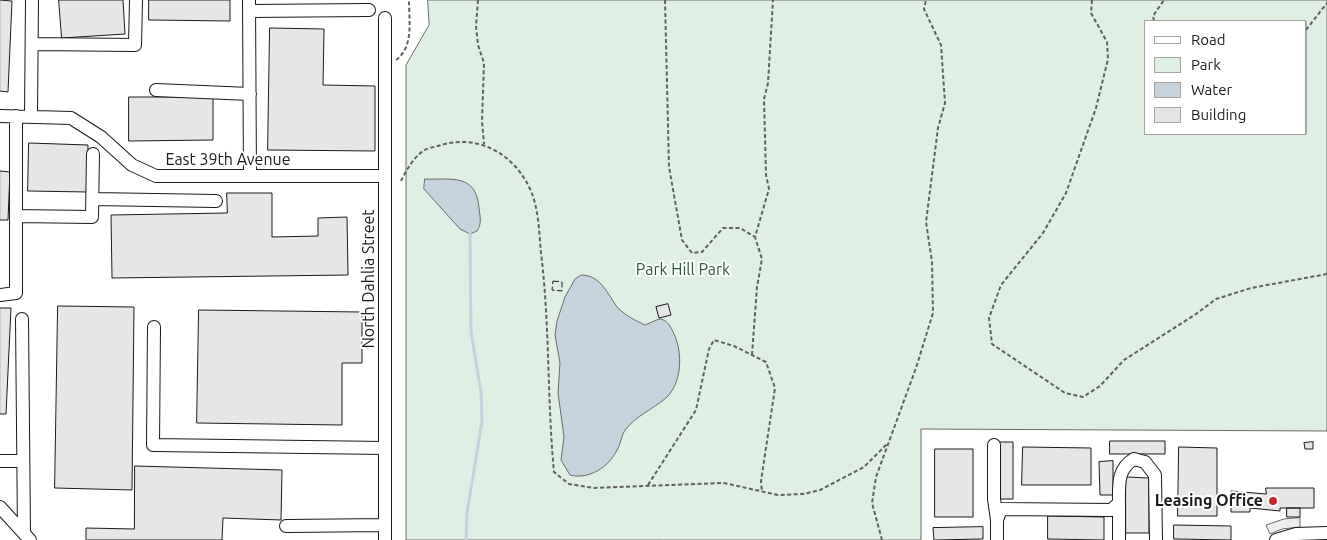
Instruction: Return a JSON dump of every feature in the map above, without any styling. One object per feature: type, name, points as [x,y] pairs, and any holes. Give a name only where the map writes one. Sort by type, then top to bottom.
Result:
[{"type":"street","points":[[31,116],[32,0]]},
{"type":"street","points":[[32,44],[135,45],[136,0]]},
{"type":"street","points":[[250,176],[249,5],[369,10]]},
{"type":"street","name":"North Dahlia Street","points":[[384,18],[386,540]]},
{"type":"street","points":[[156,90],[250,94]]},
{"type":"street","name":"East 39th Avenue","points":[[0,116],[60,117],[80,123],[101,137],[132,165],[156,176],[384,176]]},
{"type":"street","points":[[0,295],[16,293],[16,116]]},
{"type":"street","points":[[16,216],[92,217],[94,154]]},
{"type":"street","points":[[93,199],[216,201]]},
{"type":"street","points":[[22,319],[23,461],[27,537]]},
{"type":"street","points":[[154,327],[153,445],[385,448]]},
{"type":"street","points":[[994,445],[994,500],[997,540]]},
{"type":"street","points":[[1119,540],[1118,503],[1121,472],[1134,459],[1145,462],[1155,475],[1156,540]]},
{"type":"street","points":[[0,461],[23,461]]},
{"type":"street","points":[[997,520],[1001,509],[1111,510],[1118,503]]},
{"type":"street","points":[[0,507],[27,537]]},
{"type":"street","points":[[286,526],[386,525]]},
{"type":"street","points":[[1276,540],[1296,534],[1327,533]]},
{"type":"path","points":[[384,69],[403,55],[409,40],[409,0]]},
{"type":"path","points":[[478,0],[476,26],[478,45],[484,64],[482,122],[484,145]]},
{"type":"path","points":[[665,0],[669,167],[682,240],[692,253],[702,252],[723,228],[740,228],[755,237]]},
{"type":"path","points":[[752,355],[756,287],[762,258],[755,237],[769,189],[766,175],[764,100],[768,83],[774,0]]},
{"type":"path","points":[[882,540],[872,503],[876,477],[916,368],[932,313],[932,262],[926,222],[938,128],[945,103],[941,46],[924,9],[926,0]]},
{"type":"path","points":[[1092,0],[1091,13],[1107,42],[1108,58],[1096,108],[1066,193],[1043,233],[1001,284],[989,318],[992,344],[1065,393],[1083,397],[1100,386],[1124,360],[1196,314],[1216,298],[1251,288],[1327,274]]},
{"type":"path","points":[[1154,20],[1153,16],[1164,0]]},
{"type":"path","points":[[1307,29],[1327,3]]},
{"type":"path","points":[[400,181],[408,167],[423,150],[449,143],[472,142],[484,145],[502,154],[519,170],[531,190],[546,289],[550,430],[554,472],[569,484],[594,488],[724,483],[778,495],[803,494],[820,490],[864,467],[888,443]]},
{"type":"path","points":[[648,485],[696,410],[709,349],[714,340],[734,346],[766,362],[775,388],[761,482],[762,492]]},
{"type":"green space","name":"Park Hill Park","points":[[428,0],[1327,0],[1327,431],[921,429],[921,540],[406,540],[406,65],[429,25]]},
{"type":"shaded area","points":[[1300,518],[1300,527],[1282,529],[1270,534],[1266,525],[1284,519]]},
{"type":"water","points":[[425,179],[453,179],[468,184],[473,189],[477,197],[480,217],[480,226],[477,231],[470,234],[460,229],[424,189]]},
{"type":"water","points":[[582,275],[589,276],[599,282],[618,308],[634,320],[645,325],[659,319],[666,322],[672,329],[677,342],[680,359],[678,376],[671,392],[666,398],[630,424],[624,431],[618,448],[604,467],[591,474],[577,476],[570,475],[561,460],[564,437],[558,393],[560,363],[555,335],[557,321],[565,297],[575,279]]},
{"type":"building","points":[[0,0],[12,1],[8,92],[0,91]]},
{"type":"building","points":[[59,0],[123,0],[125,34],[62,38]]},
{"type":"building","points":[[149,0],[230,0],[230,21],[149,20]]},
{"type":"building","points":[[270,28],[324,29],[323,85],[375,86],[375,151],[268,150]]},
{"type":"building","points":[[129,97],[213,97],[213,140],[129,141]]},
{"type":"building","points":[[29,143],[88,145],[87,192],[28,191]]},
{"type":"building","points":[[0,171],[10,172],[8,220],[0,220]]},
{"type":"building","points":[[227,193],[272,193],[272,237],[318,236],[318,218],[347,217],[348,275],[112,278],[111,215],[227,213]]},
{"type":"building","points":[[668,304],[671,315],[659,318],[656,307]]},
{"type":"building","points":[[58,306],[134,307],[132,490],[55,488]]},
{"type":"building","points":[[0,308],[11,308],[6,414],[0,414]]},
{"type":"building","points":[[199,310],[362,312],[362,363],[342,363],[342,425],[197,423]]},
{"type":"building","points":[[1110,441],[1165,441],[1165,454],[1110,454]]},
{"type":"building","points":[[1000,442],[1013,442],[1013,499],[1000,499]]},
{"type":"building","points":[[1313,442],[1313,449],[1305,449],[1304,443]]},
{"type":"building","points":[[1023,447],[1091,448],[1091,485],[1022,485]]},
{"type":"building","points":[[1179,447],[1217,448],[1217,516],[1178,516]]},
{"type":"building","points":[[935,449],[973,449],[973,517],[935,517]]},
{"type":"building","points":[[1113,461],[1113,495],[1100,495],[1099,462]]},
{"type":"building","points":[[135,466],[282,470],[281,520],[223,518],[222,540],[86,540],[86,528],[134,529]]},
{"type":"building","points":[[1126,477],[1149,478],[1149,533],[1126,533]]},
{"type":"building","name":"Leasing Office","points":[[1266,488],[1314,488],[1314,508],[1280,508],[1280,511],[1250,508],[1250,512],[1231,512],[1231,491],[1266,494]]},
{"type":"building","points":[[1287,508],[1300,508],[1300,517],[1287,517]]},
{"type":"building","points":[[1048,516],[1104,517],[1104,540],[1048,539]]},
{"type":"building","points":[[1174,525],[1231,526],[1231,540],[1174,539]]},
{"type":"building","points":[[983,527],[983,539],[934,540],[933,528]]},
{"type":"waterway","points":[[466,540],[467,513],[482,421],[481,392],[471,332],[470,234]]},
{"type":"fence","points":[[553,281],[562,282],[562,291],[552,290],[553,281]]},
{"type":"place","name":"Leasing Office","points":[[1273,501]]}]
